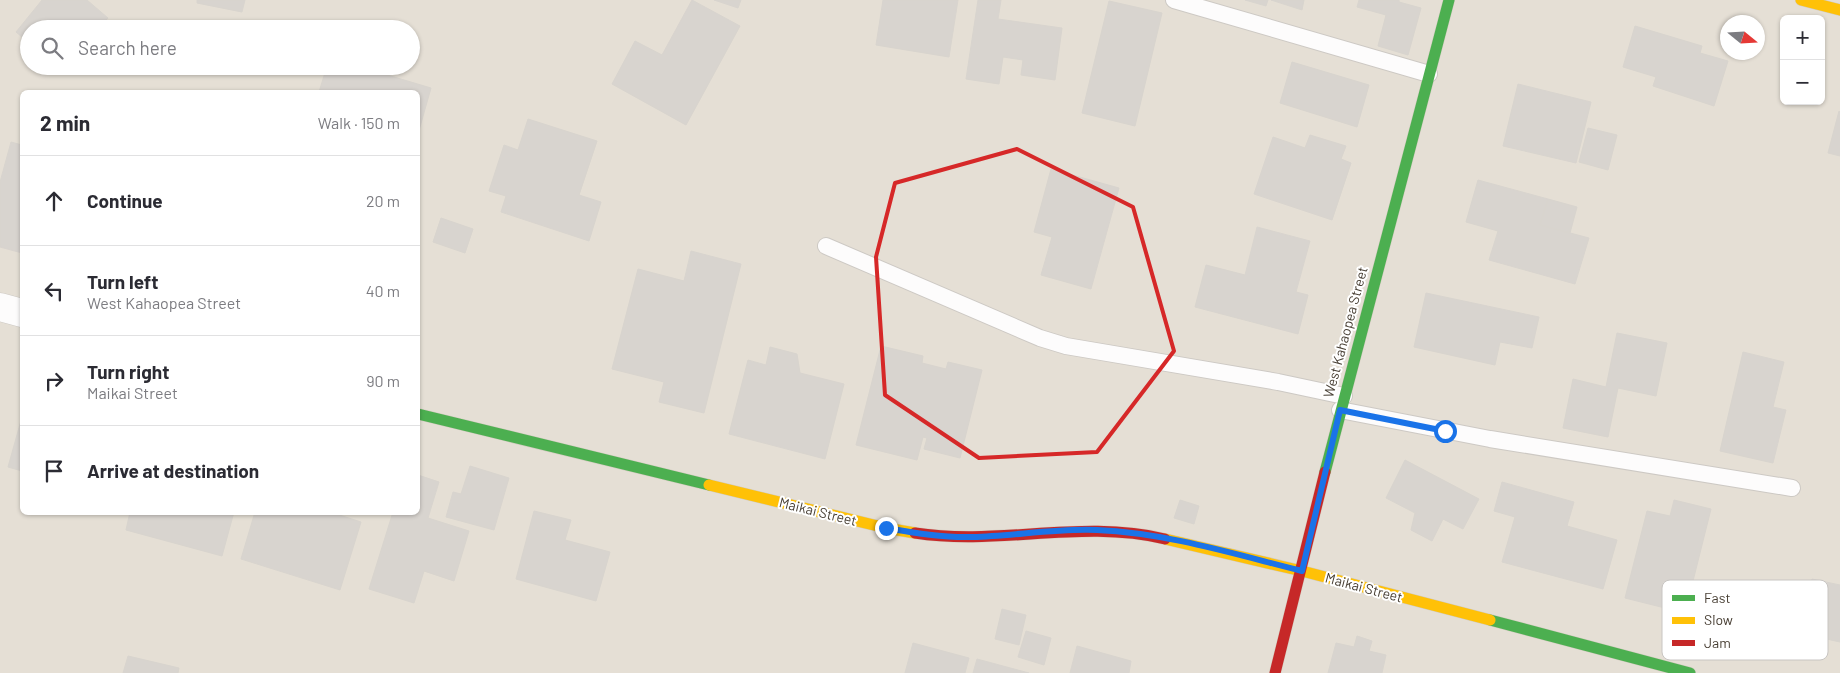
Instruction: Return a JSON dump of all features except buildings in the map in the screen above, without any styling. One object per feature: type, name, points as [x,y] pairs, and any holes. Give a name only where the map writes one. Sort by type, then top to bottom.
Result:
[{"type":"street","name":"West Kahaopea Street","points":[[1275,673],[1302,571],[1342,403],[1448,0]]},
{"type":"street","points":[[1801,0],[1840,10]]},
{"type":"street","points":[[0,307],[20,312]]},
{"type":"street","name":"Maikai Street","points":[[420,414],[912,533],[971,538],[1094,530],[1118,531],[1175,540],[1302,571],[1690,673]]},
{"type":"lane","points":[[1174,0],[1429,74]]},
{"type":"lane","points":[[826,246],[1040,338],[1066,346],[1278,382],[1342,403],[1490,439],[1792,488]]},
{"type":"highlighted area","points":[[1017,149],[1133,207],[1174,351],[1097,452],[979,458],[885,395],[876,257],[895,183]]},
{"type":"shaded area","points":[[0,0],[1840,0],[1840,673],[0,673]]},
{"type":"traffic: fast","points":[[1325,472],[1449,0]]},
{"type":"traffic: fast","points":[[420,414],[709,485]]},
{"type":"traffic: fast","points":[[1490,620],[1690,673]]},
{"type":"traffic: slow","points":[[1801,0],[1840,10]]},
{"type":"traffic: slow","points":[[709,485],[886,528],[915,533]]},
{"type":"traffic: slow","points":[[1165,539],[1302,571],[1490,620]]},
{"type":"traffic: jam","points":[[1275,673],[1325,472]]},
{"type":"traffic: jam","points":[[915,533],[978,537],[1103,531],[1165,539]]},
{"type":"route","points":[[886,528],[936,536],[971,538],[1094,530],[1118,531],[1175,540],[1302,571],[1340,410],[1445,431]]}]
